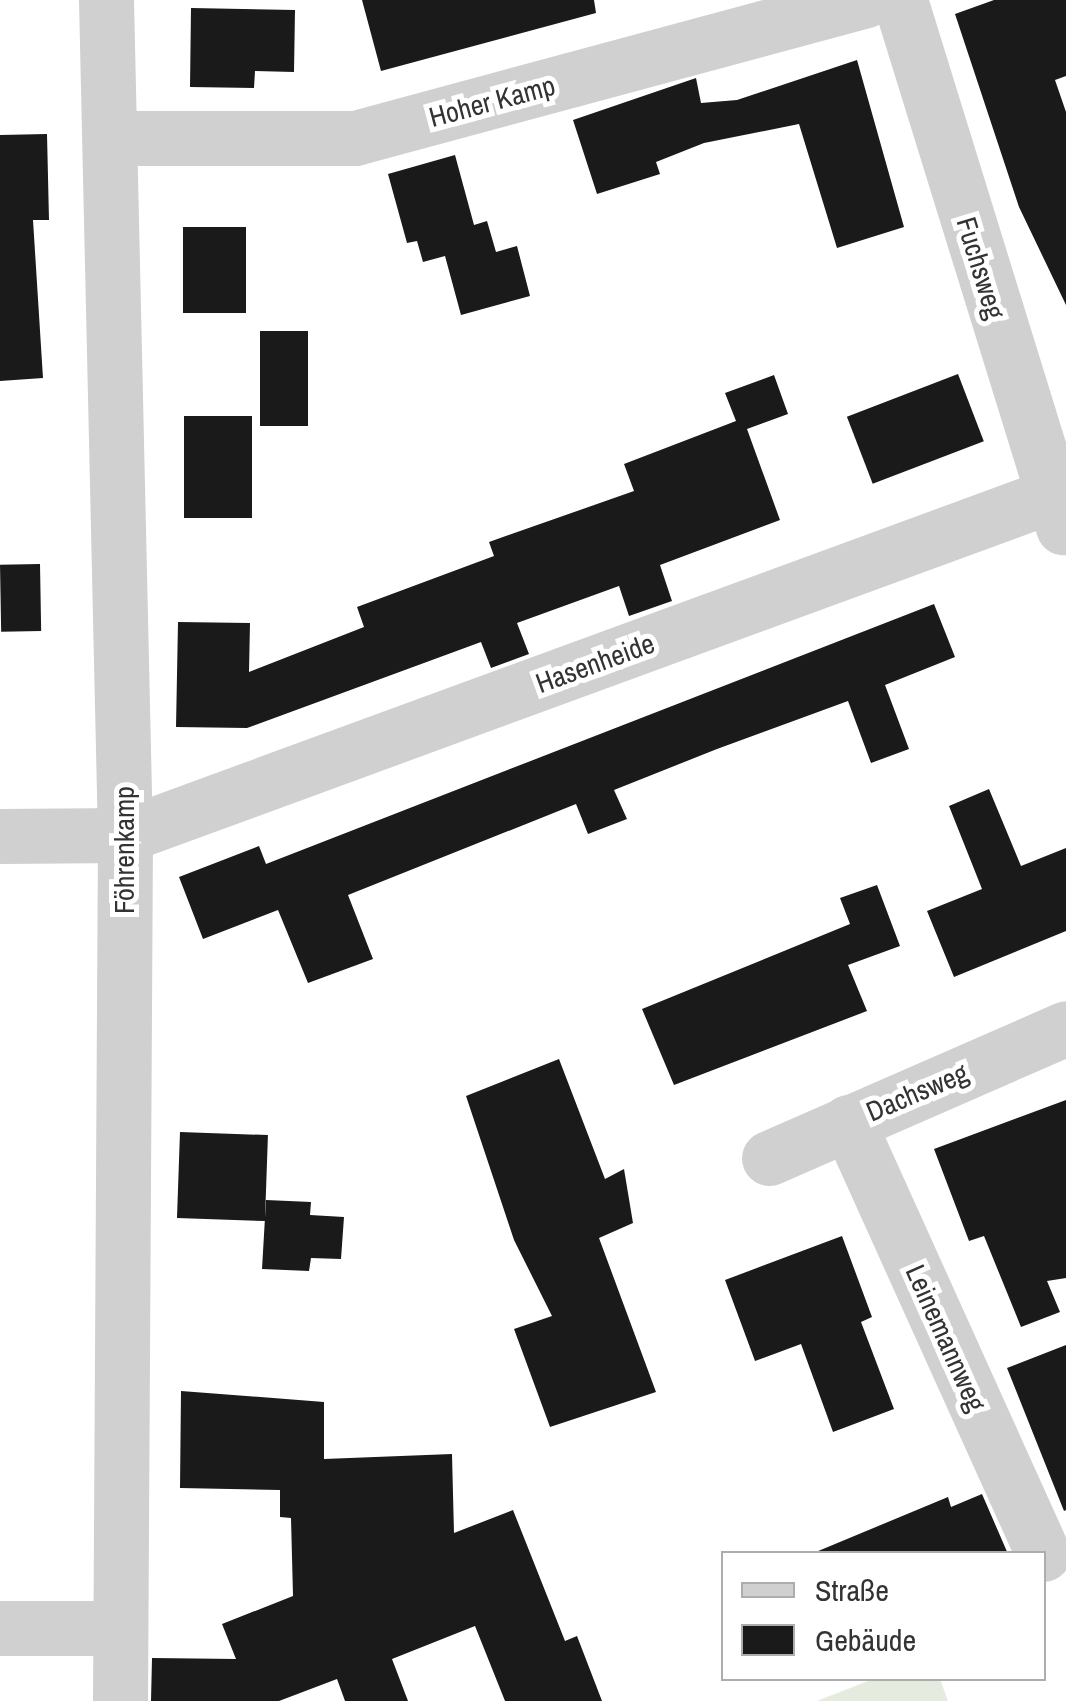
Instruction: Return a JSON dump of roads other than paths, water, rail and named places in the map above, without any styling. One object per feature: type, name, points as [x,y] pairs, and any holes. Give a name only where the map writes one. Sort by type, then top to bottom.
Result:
[{"type":"street","name":"Föhrenkamp","points":[[106,0],[125,834],[120,1701]]},
{"type":"street","name":"Hoher Kamp","points":[[110,138],[355,138],[866,0]]},
{"type":"street","name":"Fuchsweg","points":[[900,0],[1061,509]]},
{"type":"street","name":"Hasenheide","points":[[0,836],[125,834],[1061,509]]},
{"type":"street","name":"Dachsweg","points":[[769,1158],[1066,1028]]},
{"type":"street","name":"Leinemannweg","points":[[848,1122],[1042,1551]]},
{"type":"street","name":"Leinemannweg","points":[[1046,1561],[1053,1576],[1066,1572]]},
{"type":"street","points":[[0,1628],[120,1628]]}]
